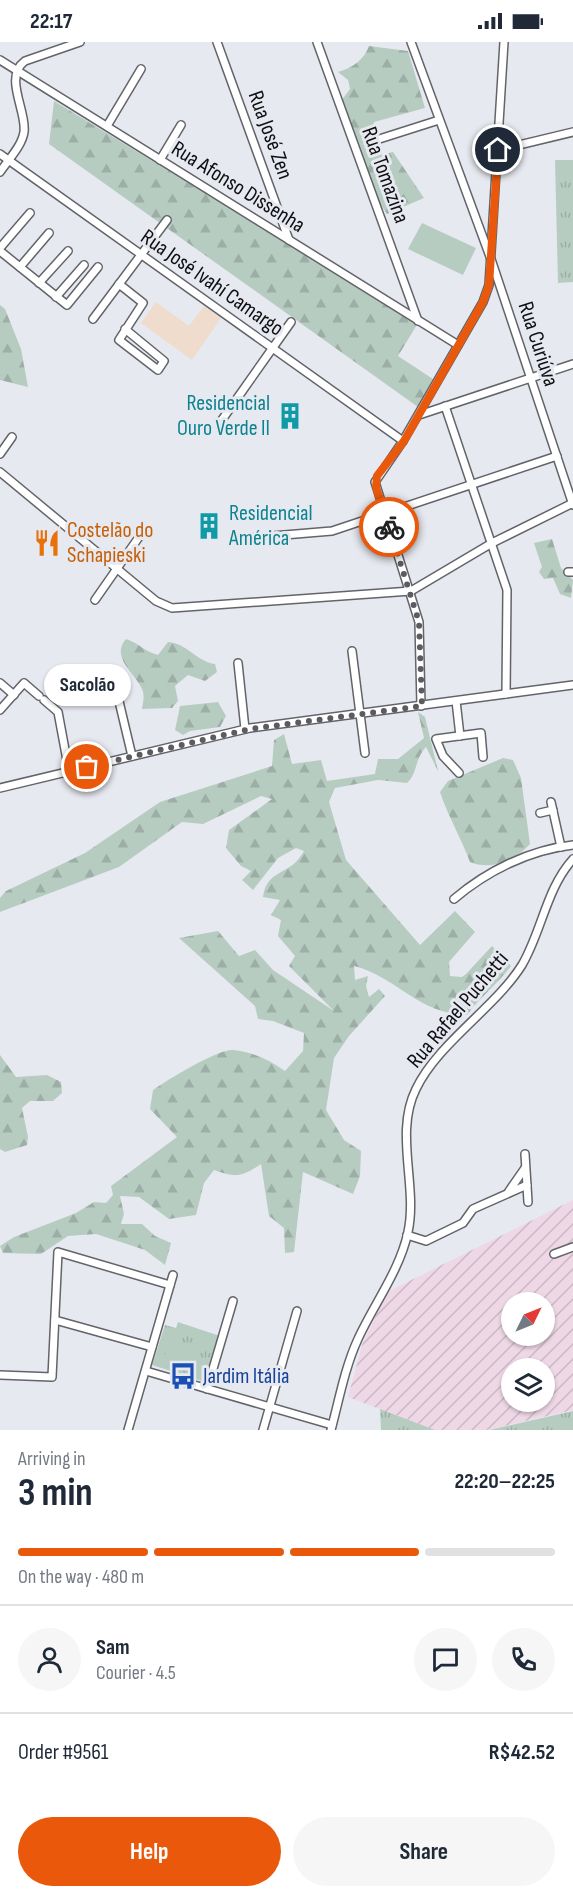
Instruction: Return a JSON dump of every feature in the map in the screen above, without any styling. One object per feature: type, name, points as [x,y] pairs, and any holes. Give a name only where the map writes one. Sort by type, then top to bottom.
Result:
[{"type":"street","points":[[54,42],[56,51]]},
{"type":"street","points":[[0,172],[24,133],[16,83],[17,71],[25,61],[80,42]]},
{"type":"street","name":"Rua José Zen","points":[[217,42],[289,240]]},
{"type":"street","name":"Rua Tomazina","points":[[317,42],[418,321]]},
{"type":"street","name":"Rua Curiúva","points":[[411,42],[492,262],[573,504]]},
{"type":"street","points":[[422,706],[420,635],[411,591],[375,482],[377,476],[404,441],[487,293],[492,262],[504,42]]},
{"type":"street","name":"Rua Afonso Dissenha","points":[[0,60],[458,345]]},
{"type":"street","points":[[106,126],[141,69]]},
{"type":"street","points":[[373,141],[439,120]]},
{"type":"street","points":[[160,160],[182,126]]},
{"type":"street","points":[[498,150],[573,132]]},
{"type":"street","name":"Rua José Ivahí Camargo","points":[[0,154],[404,441]]},
{"type":"street","points":[[30,213],[0,249],[66,305],[98,267]]},
{"type":"street","points":[[93,319],[167,220]]},
{"type":"street","points":[[20,267],[50,233]]},
{"type":"street","points":[[39,282],[68,251]]},
{"type":"street","points":[[56,297],[84,265]]},
{"type":"street","points":[[119,284],[143,302],[125,329],[119,340],[158,370],[164,362],[125,329]]},
{"type":"street","points":[[219,424],[291,322]]},
{"type":"street","points":[[418,415],[573,364]]},
{"type":"street","points":[[446,406],[508,598],[506,694]]},
{"type":"street","points":[[0,454],[12,437]]},
{"type":"street","points":[[247,538],[326,532],[557,456]]},
{"type":"street","points":[[0,472],[156,601],[172,608],[411,591],[492,543],[573,504]]},
{"type":"street","points":[[95,600],[139,537]]},
{"type":"street","points":[[352,651],[365,753]]},
{"type":"street","points":[[238,663],[246,729]]},
{"type":"street","points":[[0,683],[14,695]]},
{"type":"street","points":[[0,710],[24,683],[58,712],[69,771]]},
{"type":"street","points":[[0,788],[246,729],[573,685]]},
{"type":"street","points":[[117,693],[132,756]]},
{"type":"street","points":[[456,701],[460,736]]},
{"type":"street","points":[[459,773],[442,756],[435,739],[481,733],[483,757]]},
{"type":"street","points":[[551,802],[561,847]]},
{"type":"street","points":[[540,813],[553,810]]},
{"type":"street","points":[[454,899],[485,875],[561,847],[573,845]]},
{"type":"street","name":"Rua Rafael Puchetti","points":[[331,1428],[356,1343],[402,1252],[408,1235],[410,1213],[407,1128],[412,1097],[427,1071],[520,968],[556,883],[573,859]]},
{"type":"street","points":[[525,1154],[528,1202]]},
{"type":"street","points":[[508,1193],[526,1168]]},
{"type":"street","points":[[408,1235],[426,1241],[463,1223],[473,1209],[527,1185]]},
{"type":"street","points":[[554,1254],[573,1247]]},
{"type":"street","points":[[0,1375],[52,1377],[58,1252],[170,1285]]},
{"type":"street","points":[[128,1430],[173,1275]]},
{"type":"street","points":[[207,1389],[232,1301]]},
{"type":"street","points":[[262,1430],[297,1311]]},
{"type":"street","points":[[55,1320],[152,1347]]},
{"type":"street","points":[[146,1371],[269,1407],[331,1428]]},
{"type":"shaded area","points":[[156,302],[189,326],[204,306],[221,318],[192,360],[141,323]]},
{"type":"shaded area","points":[[573,1200],[573,1410],[487,1430],[435,1430],[348,1397],[362,1345],[387,1292]]},
{"type":"green space","points":[[369,46],[408,51],[425,108],[374,122],[371,138],[364,140],[367,149],[374,156],[393,152],[424,198],[387,214],[375,196],[341,101],[350,89],[348,80],[338,72],[357,63]]},
{"type":"green space","points":[[54,101],[418,323],[398,356],[433,379],[418,407],[49,144]]},
{"type":"green space","points":[[555,160],[573,160],[573,282],[558,283]]},
{"type":"green space","points":[[422,223],[476,248],[463,275],[408,249]]},
{"type":"green space","points":[[0,305],[5,309],[21,349],[28,387],[0,380]]},
{"type":"green space","points":[[552,539],[561,568],[573,580],[571,598],[560,594],[553,578],[544,579],[539,572],[542,567],[534,543]]},
{"type":"green space","points":[[126,639],[158,655],[168,642],[175,643],[203,660],[215,664],[217,672],[205,681],[188,675],[175,686],[178,701],[172,708],[142,709],[144,697],[142,689],[122,659],[122,646]]},
{"type":"green space","points":[[218,702],[226,716],[220,727],[190,731],[183,735],[175,730],[180,706]]},
{"type":"green space","points":[[418,712],[425,717],[438,771],[426,747],[407,783],[378,780],[335,788],[329,802],[346,860],[420,945],[455,911],[475,932],[449,962],[450,976],[462,977],[492,946],[511,966],[467,1015],[450,1013],[421,1002],[383,978],[354,966],[355,980],[368,976],[366,986],[369,997],[379,989],[385,996],[349,1036],[334,1058],[326,1110],[344,1140],[361,1151],[360,1176],[353,1194],[303,1172],[294,1252],[285,1253],[284,1228],[269,1216],[261,1164],[239,1175],[214,1170],[204,1183],[196,1215],[169,1219],[139,1197],[120,1196],[124,1214],[121,1224],[142,1224],[155,1236],[171,1243],[165,1265],[145,1250],[96,1234],[68,1236],[41,1254],[3,1253],[0,1246],[14,1237],[76,1213],[94,1202],[106,1203],[113,1195],[111,1186],[177,1137],[150,1109],[153,1090],[160,1085],[216,1054],[226,1051],[240,1051],[254,1055],[285,1071],[303,1051],[304,1033],[273,1021],[258,1019],[255,1006],[179,938],[218,931],[239,956],[255,950],[273,970],[334,1011],[289,966],[295,956],[278,936],[281,920],[271,915],[280,900],[263,897],[269,881],[293,865],[304,851],[296,848],[278,858],[253,890],[242,880],[251,871],[241,866],[226,848],[229,830],[272,799],[261,796],[203,824],[182,822],[119,867],[0,912],[0,898],[6,891],[85,853],[160,802],[272,766],[274,740],[284,734],[292,764],[321,760],[327,781],[375,774],[378,759],[398,759],[424,738]]},
{"type":"green space","points":[[503,758],[513,760],[521,778],[530,844],[518,855],[502,862],[486,865],[470,862],[440,792],[448,781]]},
{"type":"green space","points":[[0,1055],[16,1077],[47,1075],[61,1082],[62,1093],[53,1101],[30,1101],[22,1108],[28,1137],[27,1145],[5,1152],[0,1149]]},
{"type":"green space","points":[[178,1322],[220,1336],[205,1382],[152,1365],[165,1325],[176,1328]]},
{"type":"green space","points":[[168,1346],[203,1358],[197,1375],[162,1363]]},
{"type":"green space","points":[[380,1409],[435,1430],[381,1430]]},
{"type":"green space","points":[[573,1411],[573,1430],[489,1430]]},
{"type":"way so far","points":[[87,767],[250,729],[303,720],[422,706],[419,622],[389,527]]},
{"type":"place","name":"Residencial Ouro Verde II","points":[[290,416]]},
{"type":"place","name":"Residencial América","points":[[209,526]]},
{"type":"place","name":"Costelão do Schapieski","points":[[47,543]]},
{"type":"place","name":"Sacolão","points":[[87,767]]},
{"type":"place","name":"Jardim Itália","points":[[183,1376]]},
{"type":"route","points":[[389,527],[376,487],[377,476],[404,441],[487,293],[492,262],[498,150]]}]
